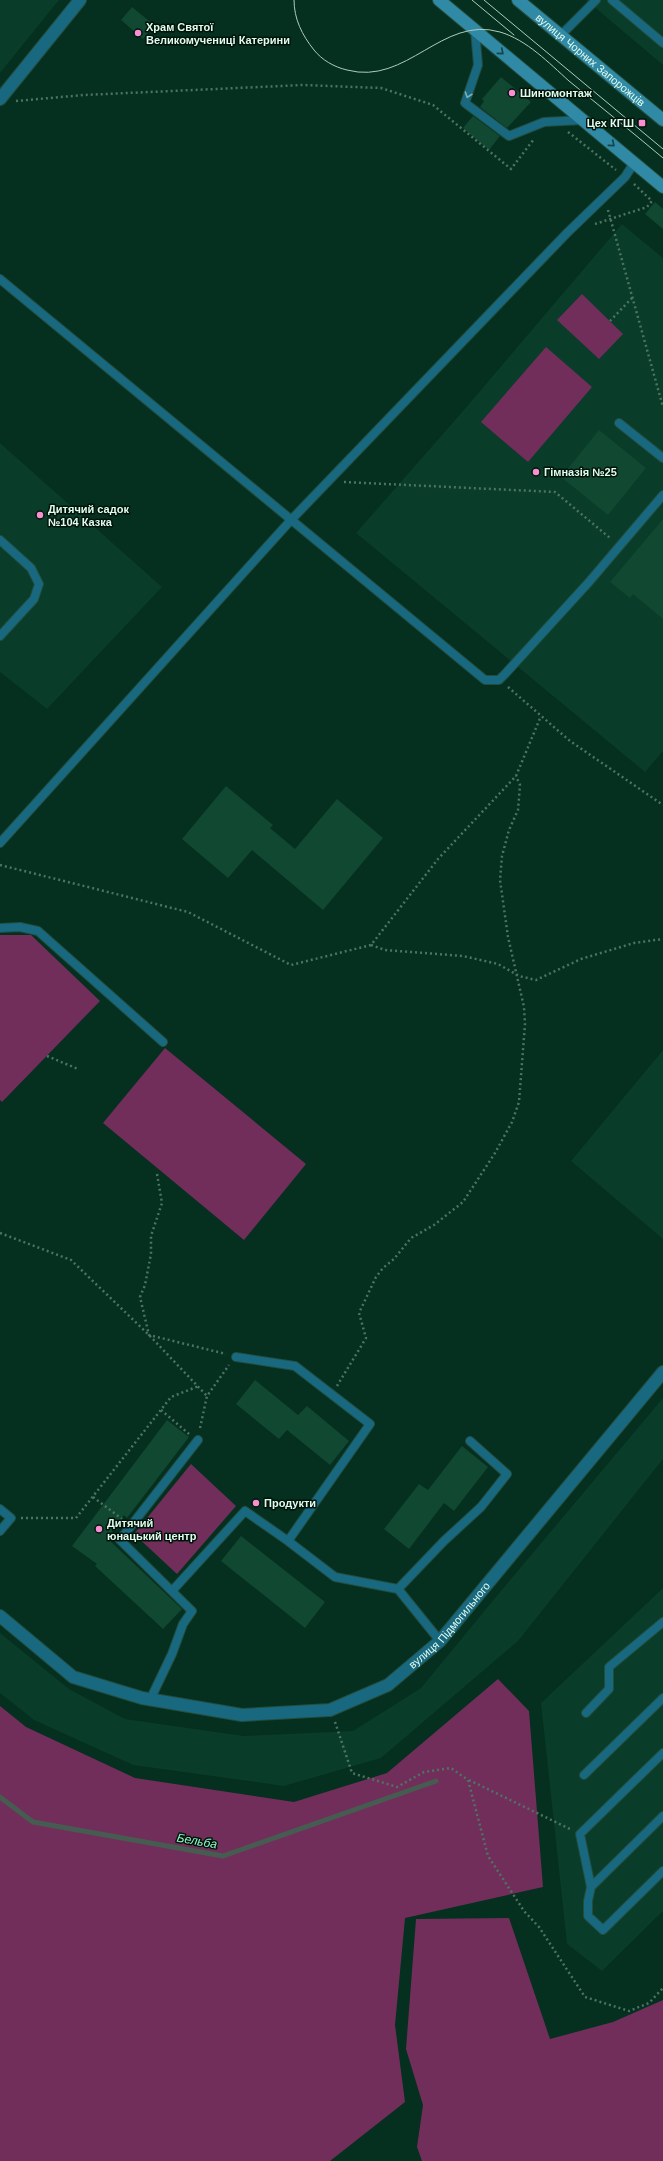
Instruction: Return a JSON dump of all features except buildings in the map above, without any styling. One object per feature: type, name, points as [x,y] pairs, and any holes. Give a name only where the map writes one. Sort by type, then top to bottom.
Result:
[{"type":"main road","points":[[439,0],[663,187]]},
{"type":"main road","name":"вулиця Чорних Запорожців","points":[[518,0],[663,120]]},
{"type":"street","points":[[4,100],[80,0]]},
{"type":"street","name":"вулиця Підмогильного","points":[[0,1616],[74,1677],[150,1700],[242,1715],[330,1710],[388,1684],[440,1641],[663,1372]]},
{"type":"lane","points":[[561,35],[596,0]]},
{"type":"lane","points":[[612,0],[663,43]]},
{"type":"lane","points":[[475,30],[478,65],[465,103],[509,136],[544,122],[583,120]]},
{"type":"lane","points":[[0,843],[291,520],[561,239],[625,177],[634,163]]},
{"type":"lane","points":[[0,279],[479,676],[491,681],[499,680],[590,582],[663,495]]},
{"type":"lane","points":[[619,423],[663,458]]},
{"type":"lane","points":[[0,540],[31,568],[39,584],[34,599],[0,636]]},
{"type":"lane","points":[[0,928],[20,927],[38,931],[163,1042]]},
{"type":"lane","points":[[236,1357],[295,1366],[370,1424],[288,1541]]},
{"type":"lane","points":[[150,1700],[172,1654],[183,1624],[192,1611],[120,1540],[198,1440]]},
{"type":"lane","points":[[398,1590],[444,1541],[481,1507],[507,1474],[470,1441]]},
{"type":"lane","points":[[0,1509],[11,1518],[0,1531]]},
{"type":"lane","points":[[172,1591],[245,1511],[288,1541],[335,1577],[398,1590],[440,1641]]},
{"type":"lane","points":[[586,1713],[609,1690],[609,1667],[663,1622]]},
{"type":"lane","points":[[584,1775],[663,1698]]},
{"type":"lane","points":[[663,1753],[580,1834],[591,1887],[588,1901],[588,1916],[603,1930],[663,1871]]},
{"type":"lane","points":[[591,1887],[663,1816]]},
{"type":"path","points":[[4,100],[303,85],[380,88],[433,104],[511,169],[535,138]]},
{"type":"path","points":[[563,128],[625,177],[652,201],[647,207],[588,226]]},
{"type":"path","points":[[605,196],[610,219],[663,407]]},
{"type":"path","points":[[610,321],[632,297]]},
{"type":"path","points":[[328,481],[555,492],[620,546]]},
{"type":"path","points":[[499,680],[570,741],[663,805]]},
{"type":"path","points":[[371,945],[438,859],[516,776],[542,716]]},
{"type":"path","points":[[332,1395],[366,1338],[359,1313],[376,1277],[411,1238],[434,1225],[463,1202],[496,1153],[512,1122],[519,1102],[526,1024],[524,1007],[508,937],[500,880],[502,856],[508,830],[518,810],[520,785],[516,776]]},
{"type":"path","points":[[0,865],[188,912],[291,965],[371,945],[385,950],[463,956],[498,964],[519,976],[536,980],[580,959],[634,943],[663,939]]},
{"type":"path","points":[[47,1056],[78,1069]]},
{"type":"path","points":[[149,1335],[140,1297],[145,1284],[151,1254],[151,1236],[162,1203],[158,1174]]},
{"type":"path","points":[[0,1233],[71,1260],[149,1335],[207,1396]]},
{"type":"path","points":[[149,1335],[236,1357],[207,1396],[198,1440],[161,1410]]},
{"type":"path","points":[[11,1518],[76,1518],[171,1397],[199,1386]]},
{"type":"path","points":[[93,1497],[131,1526]]},
{"type":"path","points":[[330,1710],[352,1773],[397,1787],[424,1772],[451,1768],[468,1780],[580,1834]]},
{"type":"path","points":[[468,1780],[488,1856],[524,1911],[539,1927],[584,1997],[629,2011],[649,2003],[663,1988]]},
{"type":"shaded area","points":[[0,0],[59,0],[0,73]]},
{"type":"shaded area","points":[[586,0],[663,0],[663,65]]},
{"type":"shaded area","name":"Гімназія №25","points":[[622,224],[663,258],[663,751],[645,772],[356,533],[463,411]]},
{"type":"shaded area","points":[[582,294],[623,334],[599,359],[557,320]]},
{"type":"shaded area","points":[[546,347],[592,387],[528,462],[481,422]]},
{"type":"shaded area","name":"Дитячий садок №104 Казка","points":[[0,443],[162,587],[47,709],[0,672]]},
{"type":"shaded area","points":[[0,935],[31,935],[100,1001],[2,1102],[0,1100]]},
{"type":"shaded area","points":[[165,1048],[306,1164],[244,1240],[103,1123]]},
{"type":"shaded area","points":[[663,1050],[663,1239],[571,1161]]},
{"type":"shaded area","points":[[663,1398],[663,1459],[518,1641],[381,1758],[284,1786],[133,1765],[34,1720],[0,1693],[0,1633],[69,1689],[125,1719],[244,1736],[353,1731],[421,1688]]},
{"type":"shaded area","points":[[191,1464],[236,1506],[177,1574],[134,1534]]},
{"type":"shaded area","points":[[663,1588],[663,1911],[602,1971],[567,1944],[541,1703]]},
{"type":"shaded area","points":[[498,1679],[529,1711],[543,1887],[405,1918],[395,2025],[405,2102],[330,2161],[0,2161],[0,1706],[26,1727],[135,1778],[294,1802],[387,1773]]},
{"type":"shaded area","points":[[509,1918],[550,2039],[613,2022],[663,2000],[663,2161],[422,2161],[417,2147],[423,2105],[406,2049],[416,1919]]},
{"type":"waterway","name":"Бельба","points":[[0,1797],[33,1822],[223,1856],[436,1781]]},
{"type":"tram line","points":[[294,0],[295,14],[302,33],[317,54],[333,65],[347,70],[368,72],[388,68],[406,61],[460,33],[479,29],[500,32],[510,36],[519,40],[537,53],[663,158]]},
{"type":"tram line","points":[[472,0],[514,35]]},
{"type":"tram line","points":[[484,0],[663,149]]},
{"type":"place","name":"Храм Святої Великомучениці Катерини","points":[[138,33]]},
{"type":"place","name":"Шиномонтаж","points":[[512,93]]},
{"type":"place","name":"Цех КГШ","points":[[642,123]]},
{"type":"place","name":"Гімназія №25","points":[[536,472]]},
{"type":"place","name":"Дитячий садок №104 Казка","points":[[40,515]]},
{"type":"place","name":"Продукти","points":[[256,1503]]},
{"type":"place","name":"Дитячий юнацький центр","points":[[99,1529]]}]
